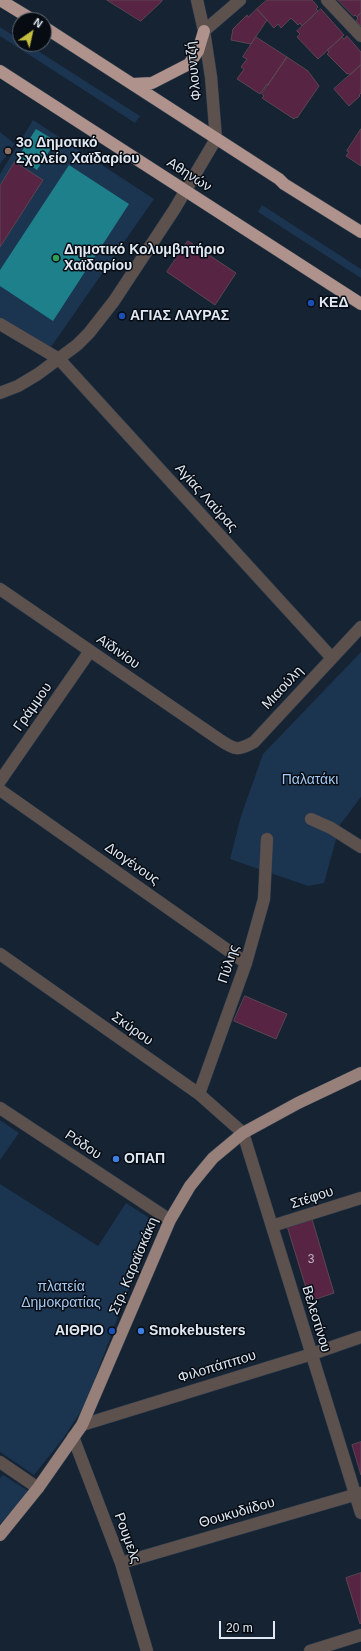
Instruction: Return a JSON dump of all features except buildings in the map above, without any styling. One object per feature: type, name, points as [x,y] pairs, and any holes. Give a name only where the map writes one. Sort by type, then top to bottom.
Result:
[{"type":"highway","points":[[0,0],[19,12]]},
{"type":"highway","points":[[133,84],[152,83],[189,64],[198,51],[204,31]]},
{"type":"highway","points":[[52,32],[279,179],[284,184],[361,232]]},
{"type":"highway","name":"Αθηνών","points":[[0,71],[361,304]]},
{"type":"main road","name":"Στρ. Καραϊσκάκη","points":[[0,1535],[38,1488],[82,1425],[170,1220],[190,1186],[213,1158],[243,1134],[298,1103],[361,1073]]},
{"type":"street","name":"Φλουντζή","points":[[198,0],[212,77],[216,139]]},
{"type":"street","points":[[204,31],[240,0]]},
{"type":"street","points":[[327,0],[361,36]]},
{"type":"street","points":[[0,394],[18,386],[59,359],[77,345],[101,320],[216,139]]},
{"type":"street","name":"Αγίας Λαύρας","points":[[0,324],[59,359],[332,658]]},
{"type":"street","name":"Αϊδινίου","points":[[0,589],[220,740]]},
{"type":"street","name":"Μιαούλη","points":[[220,740],[237,749],[243,748],[254,742],[361,627]]},
{"type":"street","name":"Γράμμου","points":[[0,781],[90,651]]},
{"type":"street","name":"Διογένους","points":[[0,790],[246,963]]},
{"type":"street","points":[[311,819],[331,828],[361,847]]},
{"type":"street","name":"Πύλης","points":[[199,1094],[246,963],[264,900],[267,839]]},
{"type":"street","name":"Σκύρου","points":[[0,954],[199,1094],[243,1134]]},
{"type":"street","name":"Ρόδου","points":[[0,1108],[170,1220]]},
{"type":"street","name":"Βελεστίνου","points":[[243,1134],[312,1354],[358,1494],[361,1513]]},
{"type":"street","name":"Στέφου","points":[[272,1226],[361,1198]]},
{"type":"street","name":"Φιλοπάππου","points":[[82,1425],[312,1354],[361,1337]]},
{"type":"street","name":"Ρουμελς","points":[[73,1437],[120,1563],[147,1651]]},
{"type":"street","points":[[1,1465],[38,1488]]},
{"type":"street","name":"Θουκυδιίδου","points":[[120,1563],[358,1494]]},
{"type":"street","points":[[310,1651],[361,1635]]},
{"type":"green space","points":[[0,27],[12,35],[12,44],[0,36]]},
{"type":"green space","points":[[25,52],[40,52],[140,116],[135,123]]},
{"type":"green space","name":"Δημοτικό Κολυμβητήριο Χαϊδαρίου","points":[[33,120],[154,199],[51,347],[0,317],[0,174]]},
{"type":"green space","points":[[0,132],[15,144],[0,164]]},
{"type":"green space","points":[[262,205],[361,269],[361,278],[258,212]]},
{"type":"green space","name":"Παλατάκι","points":[[361,652],[361,797],[340,825],[324,883],[308,886],[230,859],[241,816],[263,754]]},
{"type":"green space","points":[[0,1120],[19,1133],[0,1160]]},
{"type":"green space","name":"πλατεία Δημοκρατίας","points":[[0,1184],[98,1246],[126,1203],[154,1221],[85,1405],[62,1440],[34,1475],[0,1452]]},
{"type":"green space","points":[[3,1475],[30,1492],[0,1524],[0,1478]]},
{"type":"shaded area","points":[[36,129],[56,141],[37,170],[18,157]]},
{"type":"shaded area","points":[[69,165],[129,204],[53,321],[0,286],[0,270]]},
{"type":"place","name":"3ο Δημοτικό Σχολείο Χαϊδαρίου","points":[[8,151]]},
{"type":"place","name":"Δημοτικό Κολυμβητήριο Χαϊδαρίου","points":[[56,258]]},
{"type":"place","name":"ΚΕΔ","points":[[311,303]]},
{"type":"place","name":"ΑΓΙΑΣ ΛΑΥΡΑΣ","points":[[122,316]]},
{"type":"place","name":"ΟΠΑΠ","points":[[116,1159]]},
{"type":"place","name":"ΑΙΘΡΙΟ","points":[[112,1331]]},
{"type":"place","name":"Smokebusters","points":[[141,1331]]}]
